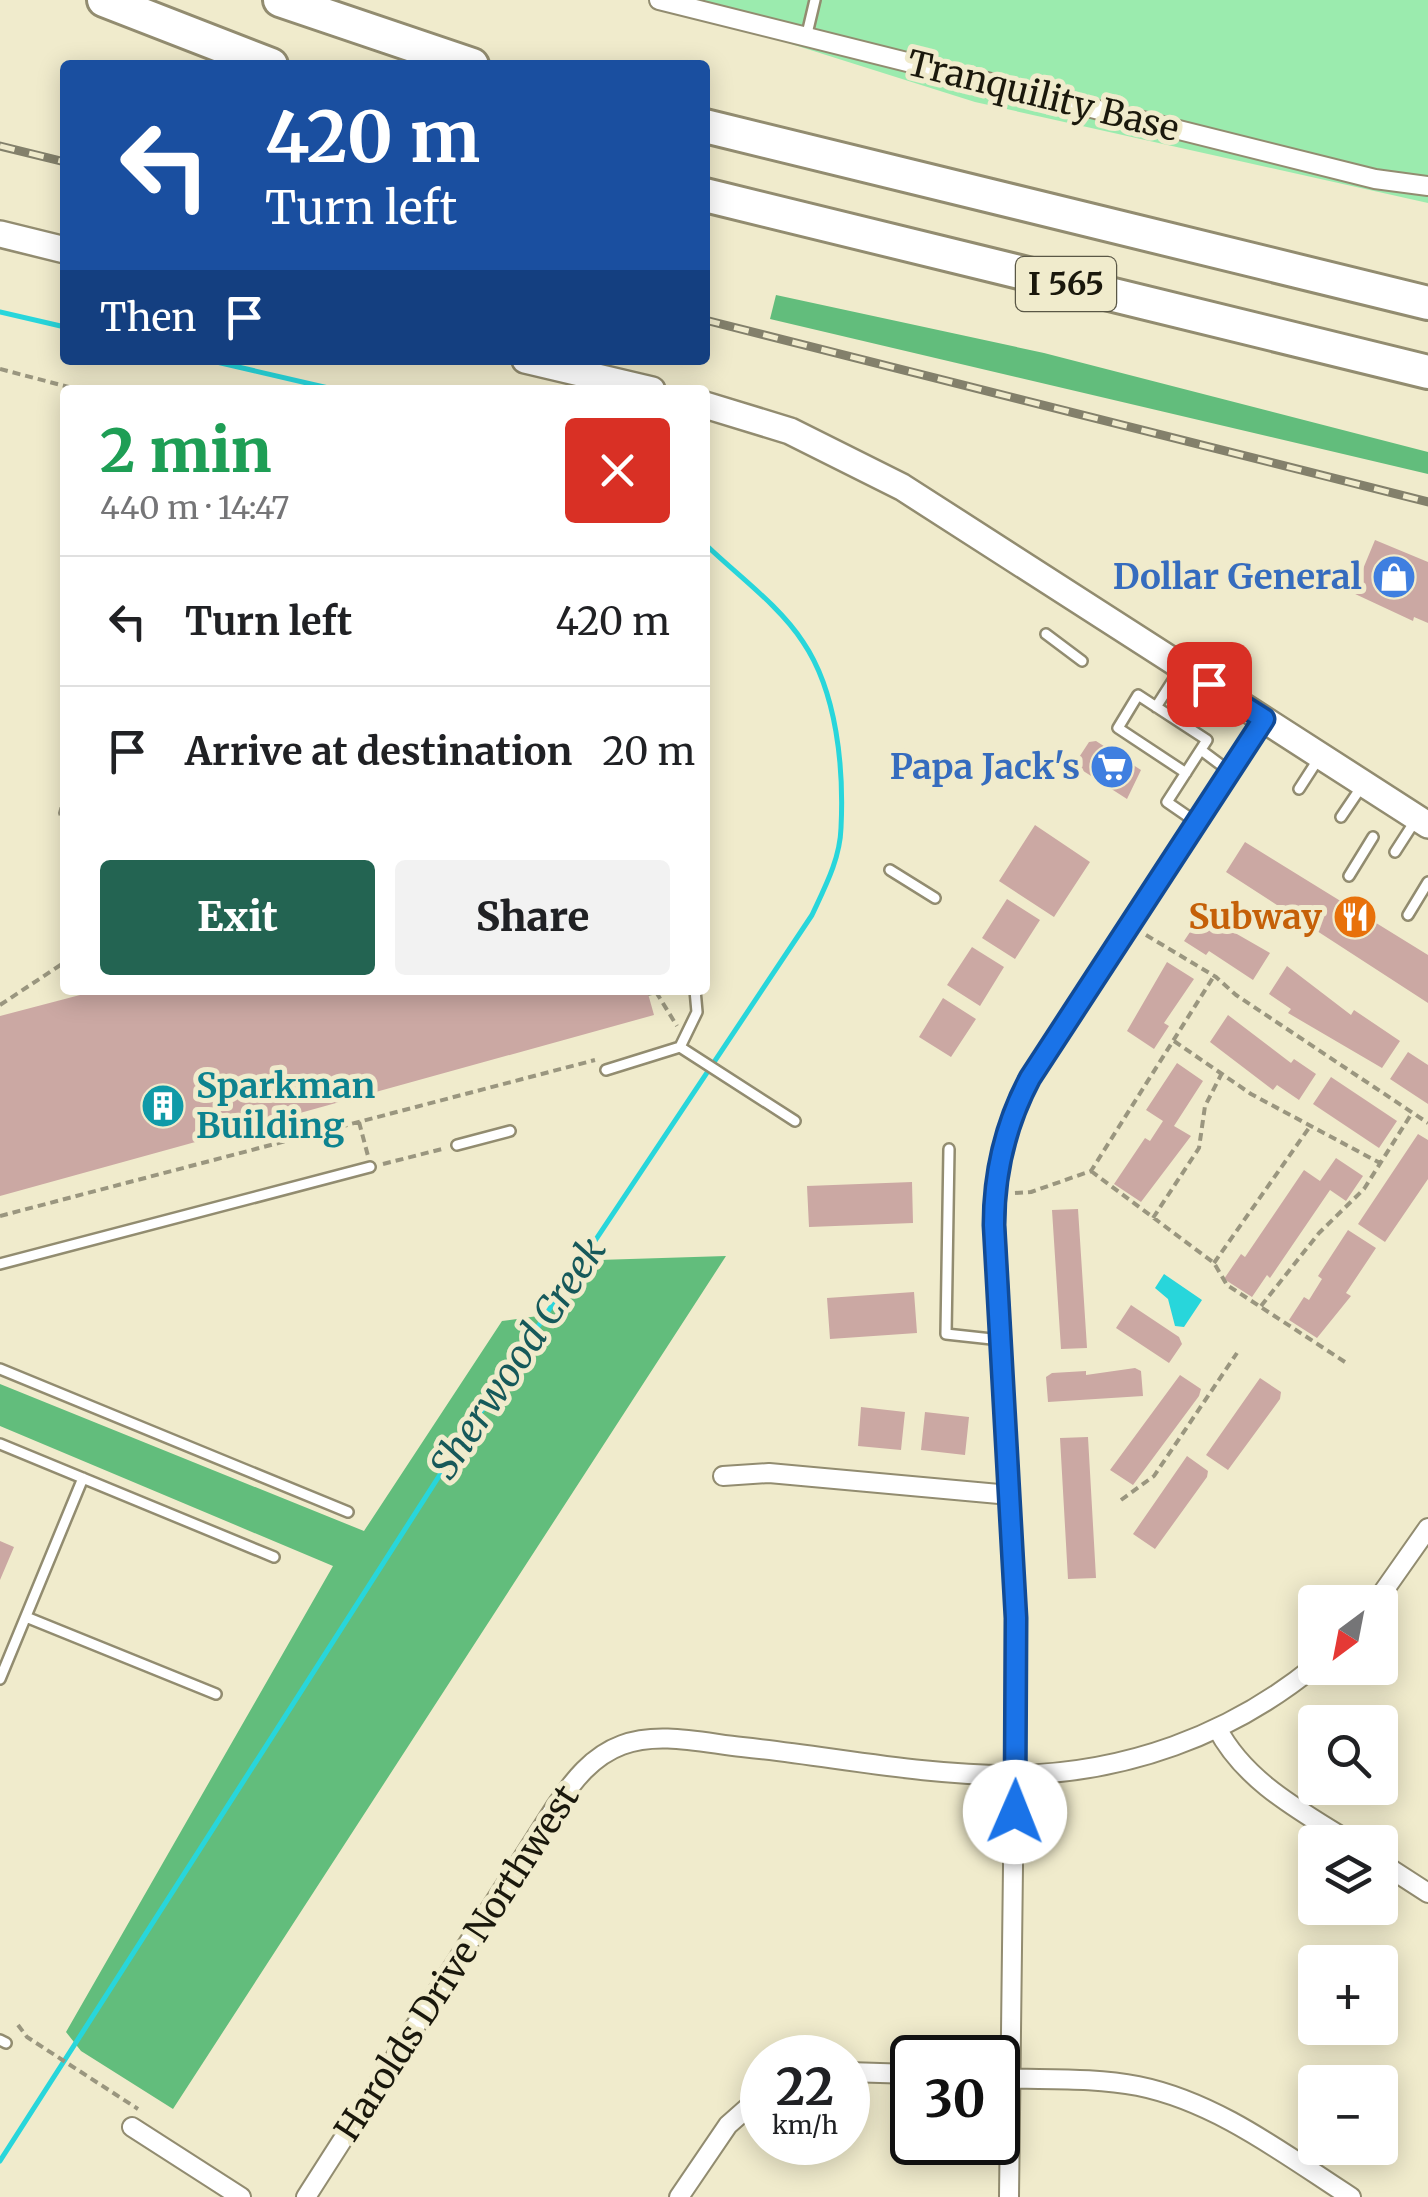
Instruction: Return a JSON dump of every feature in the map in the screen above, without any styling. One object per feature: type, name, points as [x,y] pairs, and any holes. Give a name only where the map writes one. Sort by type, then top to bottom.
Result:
[{"type":"highway","points":[[104,0],[258,60]]},
{"type":"highway","points":[[280,0],[457,60]]},
{"type":"highway","name":"I 565","points":[[710,127],[1428,303]]},
{"type":"highway","name":"I 565","points":[[710,196],[1428,372]]},
{"type":"main road","points":[[0,234],[60,249]]},
{"type":"main road","points":[[546,365],[629,385]]},
{"type":"main road","points":[[710,407],[790,431],[862,464],[1423,821]]},
{"type":"street","name":"Tranquility Base","points":[[658,0],[1375,179],[1428,186]]},
{"type":"street","points":[[1004,2035],[1016,1774],[1010,1495],[995,1193],[1016,1105],[1264,719]]},
{"type":"street","points":[[723,1476],[769,1473],[1010,1495]]},
{"type":"street","points":[[1388,1585],[1426,1534]]},
{"type":"street","name":"Harolds Drive Northwest","points":[[306,2197],[556,1806],[585,1769],[608,1752],[660,1738],[1016,1774],[1143,1757],[1217,1728],[1267,1701],[1298,1678]]},
{"type":"street","points":[[1217,1728],[1240,1762],[1267,1787],[1324,1825]]},
{"type":"street","points":[[1398,1873],[1428,1892]]},
{"type":"street","points":[[1020,2079],[1116,2083],[1185,2100],[1230,2121],[1351,2197]]},
{"type":"street","points":[[679,2197],[728,2124],[740,2114]]},
{"type":"street","points":[[132,2127],[242,2197]]},
{"type":"street","points":[[1007,2165],[1009,2197]]},
{"type":"lane","points":[[806,38],[815,0]]},
{"type":"lane","points":[[1046,634],[1082,662]]},
{"type":"lane","points":[[1166,726],[1160,709],[1182,666]]},
{"type":"lane","points":[[1186,773],[1118,728],[1138,695],[1207,740],[1168,802],[1199,823]]},
{"type":"lane","points":[[1170,750],[1173,764]]},
{"type":"lane","points":[[1200,750],[1231,772]]},
{"type":"lane","points":[[1299,790],[1320,756]]},
{"type":"lane","points":[[1341,817],[1364,783]]},
{"type":"lane","points":[[1395,852],[1423,821]]},
{"type":"lane","points":[[1348,876],[1373,837]]},
{"type":"lane","points":[[890,870],[935,898]]},
{"type":"lane","points":[[1408,915],[1428,882]]},
{"type":"lane","points":[[680,1048],[697,1012],[695,995]]},
{"type":"lane","points":[[606,1070],[680,1048],[795,1121]]},
{"type":"lane","points":[[457,1145],[510,1132]]},
{"type":"lane","points":[[949,1149],[946,1334],[1002,1340]]},
{"type":"lane","points":[[0,1264],[370,1168]]},
{"type":"lane","points":[[0,1368],[348,1512]]},
{"type":"lane","points":[[0,1444],[274,1557]]},
{"type":"lane","points":[[0,1678],[83,1478]]},
{"type":"lane","points":[[26,1618],[216,1694]]},
{"type":"path","points":[[0,369],[61,385]]},
{"type":"path","points":[[1130,926],[1214,976],[1236,995],[1428,1123]]},
{"type":"path","points":[[0,1005],[60,965]]},
{"type":"path","points":[[995,1193],[1032,1192],[1091,1171],[1214,976]]},
{"type":"path","points":[[658,995],[677,1029],[682,1020]]},
{"type":"path","points":[[1173,1040],[1265,1102],[1380,1163]]},
{"type":"path","points":[[0,1216],[601,1058]]},
{"type":"path","points":[[1153,1218],[1198,1148],[1205,1106],[1222,1073]]},
{"type":"path","points":[[1261,1306],[1320,1233],[1360,1194],[1412,1114]]},
{"type":"path","points":[[359,1122],[370,1168],[457,1145]]},
{"type":"path","points":[[1214,1264],[1311,1124]]},
{"type":"path","points":[[1091,1171],[1214,1264],[1221,1280],[1345,1362]]},
{"type":"path","points":[[1121,1500],[1154,1476],[1237,1353]]},
{"type":"path","points":[[18,2025],[138,2108],[132,2127]]},
{"type":"green space","points":[[652,0],[1428,0],[1428,203],[975,102]]},
{"type":"green space","points":[[776,295],[1044,353],[1428,452],[1428,474],[770,319]]},
{"type":"green space","points":[[726,1256],[173,2109],[81,2051],[66,2032],[333,1566],[0,1426],[0,1384],[364,1531],[502,1321],[545,1315],[598,1260]]},
{"type":"water","points":[[1164,1274],[1202,1300],[1184,1327],[1175,1326],[1168,1299],[1155,1288]]},
{"type":"building","name":"Dollar General","points":[[1375,540],[1428,562],[1428,623],[1414,617],[1413,621],[1353,593]]},
{"type":"building","points":[[1096,741],[1141,770],[1127,799],[1074,765],[1089,742]]},
{"type":"building","points":[[1035,825],[1090,862],[1054,917],[999,881]]},
{"type":"building","points":[[1245,842],[1428,955],[1428,1003],[1226,872]]},
{"type":"building","points":[[1007,899],[1040,920],[1015,959],[982,938]]},
{"type":"building","points":[[1202,914],[1270,953],[1253,980],[1209,951],[1206,955],[1184,941]]},
{"type":"building","points":[[972,947],[1004,967],[980,1006],[947,985]]},
{"type":"building","points":[[1167,962],[1194,979],[1164,1023],[1169,1026],[1154,1049],[1127,1031]]},
{"type":"building","points":[[1287,966],[1351,1015],[1354,1010],[1400,1041],[1382,1068],[1288,1013],[1291,1009],[1269,994]]},
{"type":"building","name":"Sparkman Building","points":[[80,995],[648,995],[654,1015],[0,1196],[0,1016]]},
{"type":"building","points":[[943,998],[976,1019],[951,1057],[919,1037]]},
{"type":"building","points":[[1228,1015],[1291,1063],[1294,1059],[1316,1074],[1299,1100],[1277,1085],[1273,1090],[1210,1042]]},
{"type":"building","points":[[1408,1052],[1428,1065],[1428,1104],[1390,1079]]},
{"type":"building","points":[[1177,1063],[1203,1081],[1174,1126],[1191,1136],[1141,1202],[1114,1184],[1145,1138],[1150,1141],[1163,1121],[1146,1110]]},
{"type":"building","points":[[1331,1077],[1397,1121],[1379,1148],[1313,1104]]},
{"type":"building","points":[[1418,1134],[1428,1140],[1428,1179],[1385,1242],[1358,1224]]},
{"type":"building","points":[[1336,1158],[1363,1176],[1346,1201],[1330,1190],[1270,1278],[1267,1275],[1252,1297],[1224,1279],[1241,1254],[1245,1257],[1304,1170],[1320,1181]]},
{"type":"building","points":[[912,1182],[913,1223],[809,1227],[807,1186]]},
{"type":"building","points":[[1078,1209],[1087,1348],[1061,1349],[1052,1210]]},
{"type":"building","points":[[1348,1230],[1376,1248],[1346,1293],[1351,1296],[1317,1338],[1289,1320],[1304,1297],[1309,1300],[1322,1279],[1318,1276]]},
{"type":"building","points":[[914,1292],[917,1333],[830,1339],[827,1298]]},
{"type":"building","points":[[1131,1305],[1179,1337],[1182,1344],[1169,1363],[1116,1328]]},
{"type":"building","points":[[1135,1368],[1141,1371],[1143,1396],[1048,1402],[1046,1377],[1052,1373],[1086,1371],[1086,1375]]},
{"type":"building","points":[[1180,1375],[1201,1389],[1199,1396],[1133,1485],[1110,1470]]},
{"type":"building","points":[[1260,1378],[1281,1392],[1280,1399],[1228,1470],[1206,1455]]},
{"type":"building","points":[[861,1407],[905,1412],[901,1450],[858,1446]]},
{"type":"building","points":[[925,1412],[969,1417],[965,1455],[921,1450]]},
{"type":"building","points":[[1088,1437],[1096,1578],[1068,1579],[1060,1438]]},
{"type":"building","points":[[1187,1456],[1208,1471],[1207,1477],[1155,1549],[1133,1534]]},
{"type":"building","points":[[0,1541],[14,1547],[0,1580]]},
{"type":"waterway","name":"Sherwood Creek","points":[[0,312],[60,326]]},
{"type":"waterway","name":"Sherwood Creek","points":[[230,365],[316,385]]},
{"type":"waterway","name":"Sherwood Creek","points":[[0,2161],[459,1445],[812,915],[827,883],[838,851],[842,805],[836,731],[824,684],[793,628],[710,549]]},
{"type":"railway","points":[[0,146],[60,161]]},
{"type":"railway","points":[[710,321],[1428,502]]},
{"type":"place","name":"Dollar General","points":[[1394,577]]},
{"type":"place","name":"Papa Jack's","points":[[1112,767]]},
{"type":"place","name":"Subway","points":[[1355,917]]},
{"type":"place","name":"Sparkman Building","points":[[163,1106]]},
{"type":"route","points":[[1015,1812],[1016,1618],[994,1225],[998,1168],[1006,1131],[1030,1078],[1264,719],[1209,684]]}]
